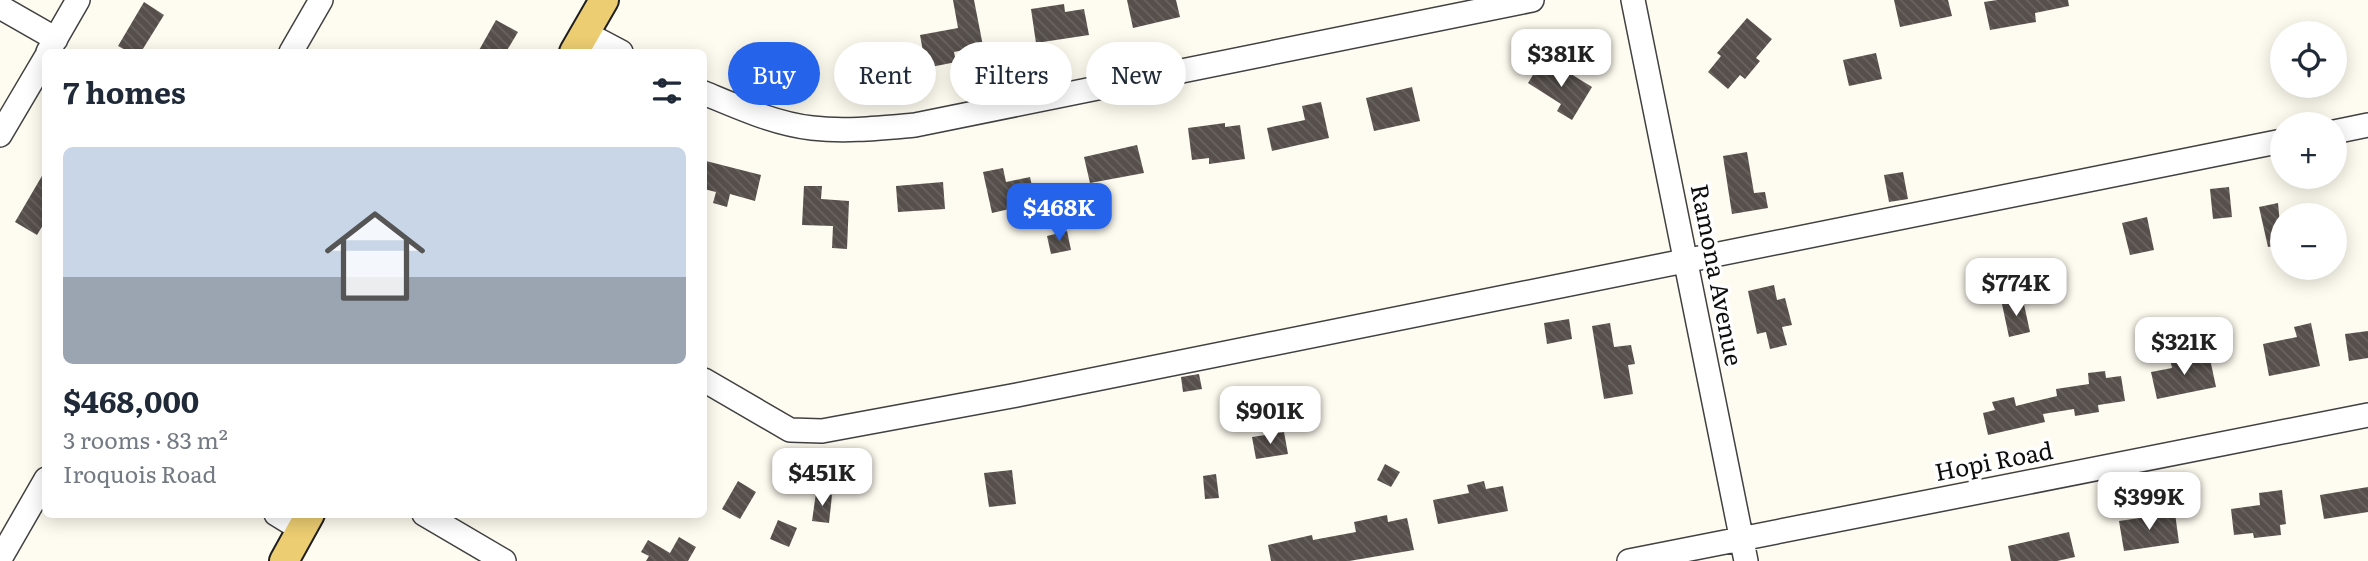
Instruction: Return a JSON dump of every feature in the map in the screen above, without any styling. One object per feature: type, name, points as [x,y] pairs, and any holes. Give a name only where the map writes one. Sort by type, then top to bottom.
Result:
[{"type":"main road","points":[[579,43],[604,0]]},
{"type":"main road","points":[[284,561],[306,522]]},
{"type":"street","points":[[51,49],[78,0]]},
{"type":"street","points":[[293,49],[321,0]]},
{"type":"street","points":[[707,94],[752,112],[811,128],[862,130],[915,125],[1532,0]]},
{"type":"street","name":"Ramona Avenue","points":[[1633,0],[1744,550]]},
{"type":"street","points":[[0,7],[49,49]]},
{"type":"street","points":[[579,43],[607,49]]},
{"type":"street","points":[[0,135],[42,64]]},
{"type":"street","points":[[2347,129],[2368,125]]},
{"type":"street","points":[[707,382],[790,430],[822,431],[1031,393],[2270,143]]},
{"type":"street","name":"Hopi Road","points":[[1629,561],[1744,550],[2368,415]]},
{"type":"street","points":[[0,559],[42,486]]},
{"type":"street","points":[[431,518],[504,561]]},
{"type":"building","points":[[953,0],[974,0],[982,42],[950,42],[950,63],[936,66],[936,42],[921,42],[920,35],[958,28]]},
{"type":"building","points":[[1127,0],[1176,0],[1180,17],[1133,28]]},
{"type":"building","points":[[1894,0],[1948,0],[1952,16],[1900,27]]},
{"type":"building","points":[[2068,0],[2069,6],[2035,13],[2036,22],[1990,30],[1984,2]]},
{"type":"building","points":[[144,2],[164,15],[143,49],[124,49],[118,46]]},
{"type":"building","points":[[1064,4],[1065,12],[1084,9],[1089,35],[1036,42],[1031,9]]},
{"type":"building","points":[[1747,18],[1772,39],[1756,58],[1760,61],[1745,79],[1740,75],[1728,89],[1708,72],[1721,56],[1717,53]]},
{"type":"building","points":[[496,20],[518,32],[508,49],[480,49]]},
{"type":"building","points":[[1876,53],[1882,79],[1849,86],[1843,60]]},
{"type":"building","points":[[1541,62],[1560,74],[1563,69],[1592,87],[1572,120],[1557,111],[1561,104],[1528,83]]},
{"type":"building","points":[[1412,87],[1420,121],[1374,131],[1366,98]]},
{"type":"building","points":[[1321,102],[1329,138],[1272,151],[1267,128],[1305,120],[1302,106]]},
{"type":"building","points":[[1225,123],[1225,127],[1240,125],[1245,159],[1209,164],[1209,158],[1192,160],[1188,128]]},
{"type":"building","points":[[1137,145],[1144,173],[1090,183],[1084,157]]},
{"type":"building","points":[[1747,152],[1754,193],[1765,192],[1768,208],[1732,214],[1723,156]]},
{"type":"building","points":[[707,161],[761,175],[755,201],[730,194],[727,207],[713,203],[716,192],[707,190]]},
{"type":"building","points":[[1003,168],[1006,182],[1030,177],[1036,203],[992,213],[983,172]]},
{"type":"building","points":[[1903,172],[1908,199],[1889,202],[1884,175]]},
{"type":"building","points":[[42,176],[42,227],[37,235],[15,222]]},
{"type":"building","points":[[943,182],[945,209],[898,212],[896,186]]},
{"type":"building","points":[[804,186],[822,186],[821,199],[849,201],[847,249],[832,248],[833,226],[802,225]]},
{"type":"building","points":[[2229,187],[2232,217],[2213,219],[2210,189]]},
{"type":"building","points":[[2270,205],[2270,247],[2268,247],[2259,207]]},
{"type":"building","points":[[2147,217],[2154,250],[2130,255],[2122,223]]},
{"type":"building","points":[[1067,231],[1071,250],[1051,254],[1047,236]]},
{"type":"building","points":[[1774,285],[1777,300],[1785,298],[1792,325],[1782,327],[1787,345],[1770,349],[1766,332],[1757,334],[1748,291]]},
{"type":"building","points":[[2023,300],[2030,332],[2009,337],[2002,304]]},
{"type":"building","points":[[1569,319],[1572,339],[1547,344],[1544,323]]},
{"type":"building","points":[[1610,323],[1614,347],[1631,345],[1635,364],[1628,365],[1633,394],[1604,399],[1592,326]]},
{"type":"building","points":[[2311,323],[2320,366],[2269,376],[2263,344],[2297,337],[2294,327]]},
{"type":"building","points":[[2368,331],[2368,358],[2349,361],[2345,334]]},
{"type":"building","points":[[2194,353],[2196,362],[2210,359],[2216,387],[2157,399],[2151,372],[2172,368],[2170,359]]},
{"type":"building","points":[[2105,371],[2106,378],[2121,376],[2125,401],[2098,405],[2099,412],[2075,416],[2074,409],[2043,414],[2045,422],[1988,435],[1983,413],[1995,410],[1992,402],[2014,397],[2016,406],[2057,396],[2056,389],[2089,384],[2088,373]]},
{"type":"building","points":[[1199,374],[1202,389],[1183,392],[1181,377]]},
{"type":"building","points":[[1284,432],[1288,454],[1256,459],[1252,437]]},
{"type":"building","points":[[1385,464],[1400,472],[1391,487],[1377,480]]},
{"type":"building","points":[[1012,470],[1016,504],[989,507],[984,473]]},
{"type":"building","points":[[1216,474],[1219,498],[1205,499],[1203,476]]},
{"type":"building","points":[[738,481],[756,492],[740,519],[722,509]]},
{"type":"building","points":[[1484,481],[1486,489],[1503,486],[1508,511],[1438,524],[1433,500],[1469,493],[1467,485]]},
{"type":"building","points":[[2368,487],[2368,512],[2324,519],[2320,495]]},
{"type":"building","points":[[2282,490],[2286,524],[2280,525],[2281,535],[2254,538],[2253,533],[2234,535],[2231,509],[2260,505],[2259,493]]},
{"type":"building","points":[[816,493],[832,495],[829,523],[812,521]]},
{"type":"building","points":[[2175,513],[2179,543],[2124,551],[2119,521]]},
{"type":"building","points":[[1387,515],[1388,522],[1407,518],[1414,550],[1349,561],[1271,561],[1268,545],[1312,535],[1313,540],[1356,532],[1354,522]]},
{"type":"building","points":[[778,520],[797,528],[789,547],[770,539]]},
{"type":"building","points":[[2069,532],[2075,557],[2057,561],[2011,561],[2008,546]]},
{"type":"building","points":[[679,537],[696,547],[688,561],[646,561],[649,556],[641,552],[648,540],[670,553]]}]
